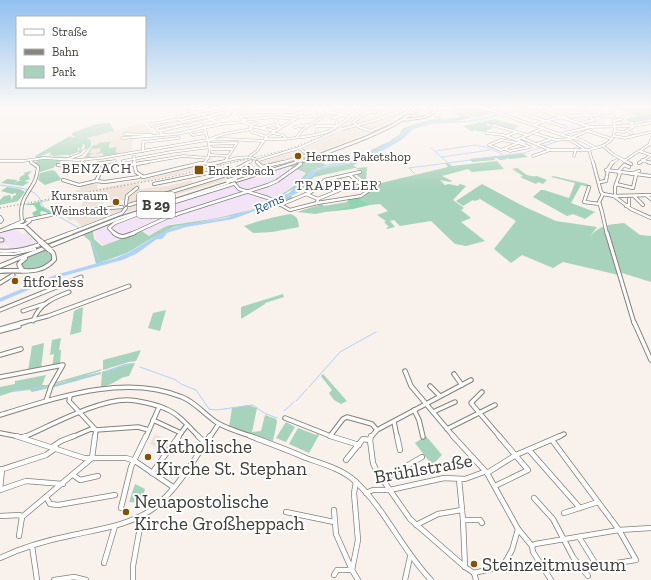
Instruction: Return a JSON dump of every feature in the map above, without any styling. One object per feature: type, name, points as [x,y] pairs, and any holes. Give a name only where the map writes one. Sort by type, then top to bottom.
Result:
[{"type":"highway","name":"B 29","points":[[0,265],[42,245],[82,230],[340,148],[372,134]]},
{"type":"highway","name":"B 29","points":[[299,161],[355,143],[373,134]]},
{"type":"highway","points":[[0,231],[16,227],[24,223],[42,245],[50,250],[54,255],[54,258],[48,266],[35,271],[0,271]]},
{"type":"highway","name":"B 29","points":[[0,265],[36,252],[82,230]]},
{"type":"highway","points":[[0,254],[18,253],[42,245]]},
{"type":"highway","points":[[22,271],[19,267],[20,262],[25,257],[36,252]]},
{"type":"street","points":[[126,134],[157,136]]},
{"type":"street","points":[[122,138],[176,134]]},
{"type":"street","points":[[177,134],[181,144],[183,156]]},
{"type":"street","points":[[204,163],[209,157],[211,148],[206,134]]},
{"type":"street","points":[[207,140],[224,134]]},
{"type":"street","points":[[256,134],[265,139]]},
{"type":"street","points":[[63,180],[79,185],[105,182],[139,176],[148,176],[204,163],[209,164],[250,156],[256,152],[270,134]]},
{"type":"street","points":[[281,134],[286,139]]},
{"type":"street","points":[[33,161],[39,159],[83,160],[157,150],[207,140],[286,139],[310,134]]},
{"type":"street","points":[[0,231],[11,226],[55,214],[126,206],[227,175],[244,165],[255,161],[300,150],[335,134]]},
{"type":"street","points":[[496,134],[506,136],[518,143],[530,147],[510,151],[505,149]]},
{"type":"street","points":[[506,136],[511,134]]},
{"type":"street","points":[[538,134],[558,140],[570,138],[578,134]]},
{"type":"street","points":[[544,136],[548,134]]},
{"type":"street","points":[[562,134],[584,149]]},
{"type":"street","points":[[600,134],[612,139]]},
{"type":"street","points":[[628,134],[630,135],[628,137]]},
{"type":"street","points":[[533,156],[550,150],[590,150],[594,147],[603,146],[614,136],[623,138],[641,134]]},
{"type":"street","points":[[514,141],[528,135]]},
{"type":"street","points":[[157,136],[157,150],[161,159]]},
{"type":"street","points":[[143,152],[143,142],[179,138]]},
{"type":"street","points":[[521,138],[550,150]]},
{"type":"street","points":[[570,138],[584,141],[594,147]]},
{"type":"street","points":[[531,142],[536,139]]},
{"type":"street","points":[[537,144],[551,139]]},
{"type":"street","points":[[167,140],[169,147]]},
{"type":"street","points":[[225,161],[238,140]]},
{"type":"street","points":[[505,152],[489,145],[501,140],[525,143]]},
{"type":"street","points":[[642,152],[641,150],[651,142]]},
{"type":"street","points":[[209,144],[236,143]]},
{"type":"street","points":[[501,150],[518,143]]},
{"type":"street","points":[[603,146],[624,161],[631,164]]},
{"type":"street","points":[[646,146],[651,148]]},
{"type":"street","points":[[228,156],[183,156],[125,166],[125,160],[159,154],[195,149],[233,149]]},
{"type":"street","points":[[195,149],[195,157]]},
{"type":"street","points":[[574,156],[576,149]]},
{"type":"street","points":[[250,156],[262,167],[266,167],[299,161],[308,155],[300,150]]},
{"type":"street","points":[[590,150],[600,182],[602,194],[600,197],[600,204],[604,215],[604,224],[633,320],[651,360]]},
{"type":"street","points":[[624,161],[638,152],[651,155]]},
{"type":"street","points":[[62,165],[67,160],[83,153]]},
{"type":"street","points":[[131,154],[139,176]]},
{"type":"street","points":[[639,163],[651,155]]},
{"type":"street","points":[[0,161],[34,162],[39,159]]},
{"type":"street","points":[[82,164],[83,160]]},
{"type":"street","points":[[600,182],[606,181],[606,170],[609,165],[616,160],[629,167]]},
{"type":"street","points":[[642,160],[651,163]]},
{"type":"street","points":[[24,223],[20,206],[38,175],[38,167],[33,161]]},
{"type":"street","points":[[58,165],[74,166],[115,161]]},
{"type":"street","points":[[232,182],[113,223],[109,228],[118,236],[124,237],[176,215],[272,184],[301,164],[299,161]]},
{"type":"street","points":[[96,182],[100,176],[99,165],[97,164]]},
{"type":"street","points":[[624,165],[619,170],[620,173],[616,184],[615,196],[626,206],[651,218]]},
{"type":"street","points":[[71,169],[74,166]]},
{"type":"street","points":[[154,184],[236,169]]},
{"type":"street","points":[[606,170],[651,176]]},
{"type":"street","points":[[631,174],[638,171]]},
{"type":"street","points":[[280,205],[314,190],[320,183],[328,179],[360,172]]},
{"type":"street","points":[[227,175],[237,188],[246,192],[264,196],[290,210],[317,201],[337,191],[361,185],[379,183],[361,196],[317,201],[306,194]]},
{"type":"street","points":[[350,175],[361,185]]},
{"type":"street","points":[[616,184],[634,188],[636,175]]},
{"type":"street","points":[[340,180],[348,188]]},
{"type":"street","points":[[320,183],[337,191]]},
{"type":"street","points":[[589,187],[584,202],[593,206],[600,204]]},
{"type":"street","points":[[0,251],[10,252],[26,249],[82,230],[122,213],[126,206],[127,196],[137,188]]},
{"type":"street","points":[[602,194],[615,196],[651,194]]},
{"type":"street","points":[[646,195],[651,199]]},
{"type":"street","points":[[634,196],[643,205]]},
{"type":"street","points":[[626,206],[629,205],[629,199]]},
{"type":"street","points":[[616,203],[619,201]]},
{"type":"street","points":[[165,205],[176,215]]},
{"type":"street","points":[[24,223],[45,216]]},
{"type":"street","points":[[0,217],[2,220],[0,222]]},
{"type":"street","points":[[0,282],[13,275]]},
{"type":"street","points":[[0,310],[81,277]]},
{"type":"street","points":[[0,330],[129,286]]},
{"type":"street","points":[[23,311],[44,304],[69,292]]},
{"type":"street","points":[[33,320],[34,314],[44,304]]},
{"type":"street","points":[[0,354],[21,349]]},
{"type":"street","points":[[0,377],[63,365],[50,387],[46,401]]},
{"type":"street","points":[[405,371],[411,386],[446,429],[486,473],[495,486],[518,529],[532,546],[533,552],[540,565],[551,580]]},
{"type":"street","points":[[454,374],[462,385]]},
{"type":"street","points":[[471,380],[378,430],[372,434],[370,440],[373,463],[410,519],[465,568],[474,574],[476,580]]},
{"type":"street","points":[[0,415],[46,401],[120,386],[133,386],[176,394],[189,400],[218,425],[257,438],[339,470],[356,482],[366,493],[410,557],[431,580]]},
{"type":"street","points":[[430,386],[440,396]]},
{"type":"street","points":[[482,392],[472,403],[528,470],[495,486]]},
{"type":"street","points":[[70,396],[69,401],[96,430]]},
{"type":"street","points":[[23,437],[79,413],[107,403],[128,400],[167,409],[205,443]]},
{"type":"street","points":[[433,412],[455,402]]},
{"type":"street","points":[[446,429],[480,414],[495,405]]},
{"type":"street","points":[[121,508],[131,467],[159,407]]},
{"type":"street","points":[[414,410],[419,420],[422,437]]},
{"type":"street","points":[[330,436],[343,419],[347,417],[372,424],[378,430]]},
{"type":"street","points":[[285,418],[330,436],[359,445]]},
{"type":"street","points":[[153,420],[181,433]]},
{"type":"street","points":[[394,422],[400,450]]},
{"type":"street","points":[[0,558],[16,550],[115,526],[142,516],[156,506],[173,488],[218,425]]},
{"type":"street","points":[[152,473],[187,426]]},
{"type":"street","points":[[63,484],[26,481],[0,490],[1,470],[46,455],[54,447],[55,443],[91,429],[96,430],[138,427],[149,430]]},
{"type":"street","points":[[19,536],[22,517],[92,458],[96,430]]},
{"type":"street","points":[[0,434],[23,437],[84,458],[126,458],[135,461],[173,488]]},
{"type":"street","name":"Brühlstraße","points":[[366,493],[373,490],[390,490],[444,478],[466,479],[486,473],[516,455],[564,434]]},
{"type":"street","points":[[346,460],[363,439],[370,440]]},
{"type":"street","points":[[552,440],[619,530],[636,560],[597,566],[580,537]]},
{"type":"street","points":[[529,450],[580,508]]},
{"type":"street","points":[[383,480],[422,457]]},
{"type":"street","points":[[73,475],[80,480],[98,476]]},
{"type":"street","points":[[459,478],[465,568]]},
{"type":"street","points":[[352,570],[358,540],[354,492],[356,482]]},
{"type":"street","points":[[46,498],[50,504],[58,505],[115,495]]},
{"type":"street","points":[[534,498],[553,519],[573,557],[588,576]]},
{"type":"street","points":[[564,513],[598,502]]},
{"type":"street","points":[[334,510],[336,534],[358,580]]},
{"type":"street","points":[[416,525],[431,516],[446,510],[462,510]]},
{"type":"street","points":[[286,512],[334,522]]},
{"type":"street","points":[[0,516],[15,514],[22,517]]},
{"type":"street","points":[[134,580],[132,572],[140,535],[142,516]]},
{"type":"street","points":[[463,520],[480,520],[482,523]]},
{"type":"street","points":[[104,563],[115,526]]},
{"type":"street","points":[[532,546],[535,544],[619,530],[651,528]]},
{"type":"street","points":[[503,566],[512,550],[518,529]]},
{"type":"street","points":[[32,546],[37,580]]},
{"type":"street","points":[[405,580],[410,557]]},
{"type":"street","points":[[474,574],[503,566],[522,570],[540,565]]},
{"type":"street","points":[[334,575],[337,570],[352,570]]},
{"type":"street","points":[[54,580],[70,576],[80,577],[86,580]]},
{"type":"shaded area","points":[[102,134],[124,134],[123,138],[133,138],[131,153],[84,158],[93,146],[92,140],[88,138]]},
{"type":"shaded area","points":[[336,134],[364,134],[328,149],[263,167],[259,162],[303,149]]},
{"type":"shaded area","points":[[242,159],[246,160],[127,185],[140,184],[140,189],[168,186],[192,180],[193,186],[224,177],[249,163],[253,164],[259,171],[178,194],[127,212],[128,208],[132,206],[132,204],[127,200],[130,193],[127,193],[124,200],[104,201],[102,206],[81,207],[85,194],[111,188],[43,200],[75,193],[76,190],[79,190],[82,186],[97,184],[97,189],[147,179],[202,164],[213,165]]},
{"type":"shaded area","points":[[281,168],[298,169],[305,174],[283,194],[262,204],[223,217],[171,224],[150,235],[142,230],[103,245],[95,238],[95,230]]},
{"type":"shaded area","points":[[121,208],[123,211],[121,213],[83,228],[74,219],[70,221],[63,213]]},
{"type":"shaded area","points":[[16,228],[22,234],[27,233],[36,244],[21,250],[17,248],[11,250],[6,244],[0,246],[0,233]]},
{"type":"shaded area","points":[[155,434],[172,443],[162,457],[154,454],[158,448],[150,444]]},
{"type":"green space","points":[[72,134],[102,134],[87,138],[92,141],[91,146],[87,150],[87,149],[84,148],[85,145],[83,144],[81,150],[86,149],[81,151],[81,153],[78,152],[70,155],[76,156],[67,158],[37,158],[35,156],[70,136],[76,138]],"holes":[[[51,152],[49,156],[53,154],[52,156],[68,156],[69,154],[69,157],[41,156]]]},
{"type":"green space","points":[[401,134],[381,148],[359,158],[321,167],[312,171],[296,187],[274,200],[272,199],[291,188],[306,173],[289,166],[318,158],[315,160],[326,165],[354,158],[388,142]]},
{"type":"green space","points":[[98,143],[112,143],[109,144],[109,148],[117,147],[115,151],[120,153],[103,156],[103,153],[94,154],[100,152],[101,148],[92,149],[89,153],[93,154],[89,155],[90,157],[101,157],[79,159],[84,158],[93,145],[97,146]]},
{"type":"green space","points":[[522,153],[528,157],[511,159],[506,158],[507,159],[500,160],[494,158],[495,160],[472,162],[470,159]]},
{"type":"green space","points":[[38,160],[62,160],[53,168],[40,172],[40,166],[35,163]]},
{"type":"green space","points":[[497,161],[504,169],[472,172],[468,169],[442,176],[452,181],[450,182],[440,180],[445,185],[449,184],[458,186],[460,184],[466,186],[453,200],[464,208],[461,210],[471,218],[461,222],[485,241],[466,246],[455,244],[431,221],[400,226],[394,220],[390,221],[395,227],[387,229],[386,228],[389,227],[384,222],[386,221],[377,215],[388,211],[380,204],[370,205],[358,197],[372,191],[381,183],[448,167],[445,163],[452,166]]},
{"type":"green space","points":[[358,163],[353,165],[357,168],[367,167],[366,180],[368,181],[365,182],[356,174],[363,171],[355,168],[314,177],[299,192],[291,196],[294,199],[278,202],[295,193],[317,171]]},
{"type":"green space","points":[[517,168],[530,176],[537,176],[547,180],[543,184],[538,182],[536,184],[520,177],[523,176],[512,169]]},
{"type":"green space","points":[[52,170],[55,171],[61,179],[60,180],[45,185],[38,180],[40,173]]},
{"type":"green space","points":[[32,171],[28,175],[23,173]]},
{"type":"green space","points":[[25,174],[28,175],[30,179],[24,181],[29,182],[23,186],[1,183],[7,179],[18,180],[13,184],[21,181],[19,180],[20,177]]},
{"type":"green space","points":[[553,176],[588,184],[588,187],[581,185],[571,203],[595,212],[585,219],[573,214],[567,216],[533,197],[541,190],[544,190],[569,198],[575,183],[551,177]]},
{"type":"green space","points":[[482,184],[525,207],[556,221],[597,227],[589,238],[597,230],[605,226],[624,223],[640,235],[651,236],[651,282],[619,272],[619,275],[563,262],[553,268],[522,255],[511,263],[494,249],[516,221],[480,199],[475,201],[473,200],[463,206],[456,201]]},
{"type":"green space","points":[[7,187],[20,189],[25,192],[18,201],[0,205],[0,200],[4,196],[10,195],[12,200],[13,196],[16,195],[16,193],[12,194],[1,191]]},
{"type":"green space","points":[[86,193],[42,202],[40,203],[41,206],[53,212],[48,213],[42,211],[40,212],[41,215],[34,216],[32,213],[37,210],[34,205],[23,205]]},
{"type":"green space","points":[[358,197],[370,205],[353,209],[325,212],[350,206],[347,202],[349,199]]},
{"type":"green space","points":[[347,202],[351,206],[316,214],[297,212],[322,204],[324,206]]},
{"type":"green space","points":[[257,206],[236,215],[174,227],[127,253],[96,264],[90,241],[83,235],[93,231],[94,239],[102,246],[142,231],[149,236],[160,229],[169,226],[234,214]]},
{"type":"green space","points":[[290,214],[295,216],[299,227],[272,232],[253,233],[244,226],[262,220]]},
{"type":"green space","points":[[46,249],[53,255],[53,260],[34,270],[22,268],[21,264],[27,257]]},
{"type":"green space","points":[[283,294],[284,297],[265,303],[241,319],[241,307]]},
{"type":"green space","points":[[83,307],[81,332],[70,335],[74,311]]},
{"type":"green space","points":[[166,310],[160,331],[148,328],[153,313]]},
{"type":"green space","points":[[61,338],[59,350],[61,350],[60,365],[52,367],[54,354],[50,355],[52,340]]},
{"type":"green space","points":[[44,343],[41,369],[28,371],[32,346]]},
{"type":"green space","points":[[141,350],[136,361],[103,370],[103,360]]},
{"type":"green space","points":[[135,363],[129,376],[101,387],[102,372],[125,364]]},
{"type":"green space","points":[[102,369],[83,376],[101,372],[101,374],[51,388],[52,385],[81,377],[53,383]]},
{"type":"green space","points":[[323,374],[347,401],[341,404],[334,400],[329,393],[332,390],[321,376]]},
{"type":"green space","points":[[46,375],[42,385],[50,385],[49,388],[32,392],[30,390],[12,392],[0,396],[0,387],[15,384],[15,381]]},
{"type":"green space","points":[[248,405],[257,408],[252,432],[261,431],[265,415],[276,419],[277,422],[273,441],[229,427],[232,408]]},
{"type":"green space","points":[[286,422],[295,427],[286,442],[276,438]]},
{"type":"green space","points":[[298,428],[319,435],[309,453],[289,444]]},
{"type":"green space","points":[[426,436],[442,455],[432,465],[415,443]]},
{"type":"green space","points":[[135,484],[145,489],[141,503],[129,502]]},
{"type":"water","name":"Rems","points":[[401,134],[408,134],[403,139],[382,151],[359,161],[317,171],[295,193],[273,204],[233,219],[186,227],[167,233],[162,239],[157,239],[136,254],[122,260],[56,278],[0,302],[0,298],[55,275],[116,258],[128,253],[161,233],[173,228],[187,224],[225,218],[251,210],[289,193],[312,171],[321,168],[303,167],[324,167],[359,158],[397,138]]},
{"type":"waterway","points":[[544,146],[556,142]]},
{"type":"waterway","points":[[436,151],[475,145],[485,147]]},
{"type":"waterway","points":[[486,147],[502,154]]},
{"type":"waterway","points":[[415,174],[409,168],[524,153],[542,147]]},
{"type":"waterway","points":[[431,148],[447,162]]},
{"type":"waterway","points":[[442,157],[490,150]]},
{"type":"waterway","points":[[256,164],[262,169]]},
{"type":"waterway","points":[[0,185],[33,192],[37,195],[45,209],[53,214]]},
{"type":"waterway","points":[[56,215],[79,228]]},
{"type":"waterway","points":[[82,230],[91,240],[99,261],[103,263]]},
{"type":"waterway","points":[[309,387],[340,352],[376,332]]},
{"type":"waterway","points":[[103,372],[131,364]]},
{"type":"waterway","points":[[140,367],[176,380],[181,384],[196,390],[209,409],[216,410],[253,405],[264,413],[277,418]]},
{"type":"waterway","points":[[77,379],[100,373]]},
{"type":"waterway","points":[[52,386],[71,381]]},
{"type":"waterway","points":[[13,391],[49,387]]},
{"type":"waterway","points":[[296,401],[307,389]]},
{"type":"waterway","points":[[284,411],[294,402]]},
{"type":"railway","points":[[0,208],[171,177],[286,150],[327,134]]},
{"type":"place","name":"Hermes Paketshop","points":[[298,156]]},
{"type":"place","name":"Endersbach","points":[[199,170]]},
{"type":"place","name":"Kursraum Weinstadt","points":[[116,202]]},
{"type":"place","name":"fitforless","points":[[15,281]]},
{"type":"place","name":"Katholische Kirche St. Stephan","points":[[148,457]]},
{"type":"place","name":"Neuapostolische Kirche Großheppach","points":[[126,512]]},
{"type":"place","name":"Steinzeitmuseum","points":[[474,564]]},
{"type":"district","name":"BENZACH","points":[[97,168]]},
{"type":"district","name":"TRAPPELER","points":[[337,185]]}]
